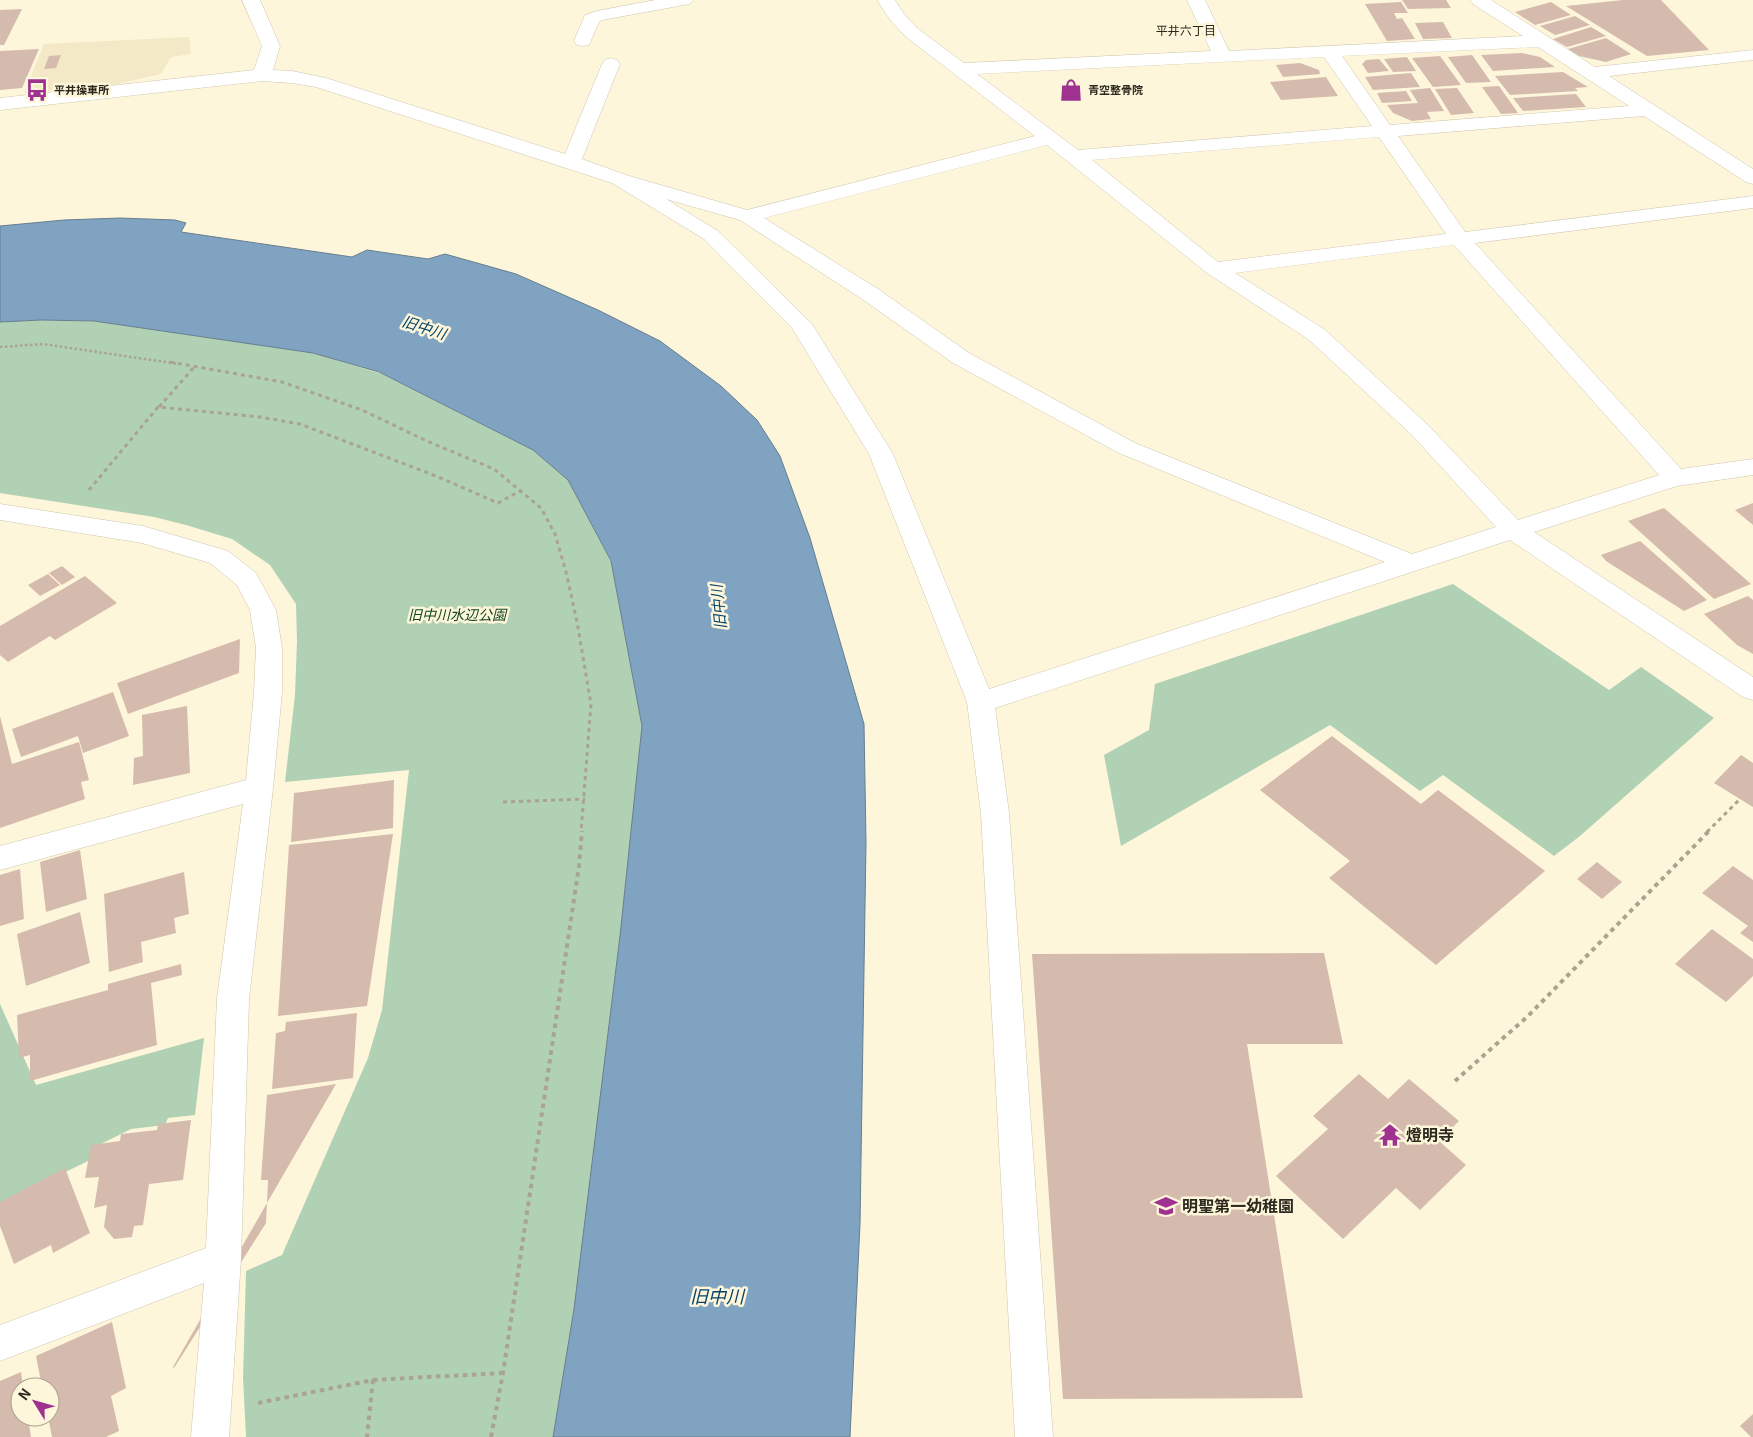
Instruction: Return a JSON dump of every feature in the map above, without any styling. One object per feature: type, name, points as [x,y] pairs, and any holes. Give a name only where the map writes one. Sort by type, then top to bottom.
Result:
[{"type":"street","points":[[251,0],[271,46],[262,75]]},
{"type":"street","points":[[583,41],[591,19],[597,16],[684,0]]},
{"type":"street","points":[[886,0],[897,17],[911,32],[1074,156],[1214,269],[1316,334],[1420,430],[1513,530],[1753,690]]},
{"type":"street","points":[[1196,0],[1222,56]]},
{"type":"street","points":[[1479,0],[1753,178]]},
{"type":"street","points":[[958,69],[1540,41]]},
{"type":"street","points":[[1329,51],[1459,238],[1675,478]]},
{"type":"street","points":[[1590,73],[1753,55]]},
{"type":"street","points":[[571,162],[611,64]]},
{"type":"street","points":[[0,104],[262,75],[292,77],[319,82],[619,179],[747,216],[870,294],[961,358],[1127,448],[1411,562]]},
{"type":"street","points":[[1074,156],[1647,110]]},
{"type":"street","points":[[747,216],[1050,138]]},
{"type":"street","points":[[619,179],[711,235],[801,324],[881,454],[982,702],[995,813],[1034,1437]]},
{"type":"street","points":[[1214,269],[1753,202]]},
{"type":"street","points":[[982,702],[1675,478],[1753,468]]},
{"type":"street","points":[[0,512],[143,535],[182,545],[219,558],[247,579],[263,610],[269,648],[268,692],[259,788],[233,999],[223,1259],[211,1425]]},
{"type":"street","points":[[0,858],[259,788]]},
{"type":"street","points":[[0,1342],[223,1259]]},
{"type":"path","points":[[0,347],[43,344],[195,366],[282,382],[362,410],[429,442],[494,469],[541,508],[555,534],[578,622],[591,704],[585,799],[579,866],[503,1373],[491,1437]]},
{"type":"path","points":[[62,521],[195,366]]},
{"type":"path","points":[[158,407],[260,417],[300,424],[436,476],[498,503],[520,491]]},
{"type":"path","points":[[503,802],[585,799]]},
{"type":"path","points":[[1455,1081],[1528,1016],[1740,799]]},
{"type":"path","points":[[211,1425],[373,1380],[503,1373]]},
{"type":"path","points":[[368,1437],[373,1380]]},
{"type":"shaded area","points":[[189,37],[191,54],[171,57],[161,74],[108,86],[24,93],[44,44]]},
{"type":"green space","name":"旧中川水辺公園","points":[[41,320],[94,321],[313,353],[382,374],[533,450],[568,480],[611,562],[642,726],[620,936],[574,1309],[553,1437],[246,1437],[243,1378],[246,1271],[282,1255],[368,1058],[382,1010],[409,770],[285,782],[295,695],[296,604],[270,565],[232,539],[154,517],[0,493],[0,322]]},
{"type":"green space","points":[[1453,584],[1609,690],[1641,667],[1714,718],[1580,836],[1554,856],[1443,775],[1420,791],[1330,725],[1121,846],[1104,755],[1149,730],[1155,684]]},
{"type":"green space","points":[[0,1004],[36,1085],[204,1038],[195,1115],[168,1118],[165,1125],[131,1129],[95,1147],[90,1160],[0,1204]]},
{"type":"water","name":"旧中川","points":[[120,218],[175,220],[186,223],[181,232],[352,257],[367,250],[428,259],[445,254],[516,274],[598,310],[660,341],[721,386],[757,420],[780,456],[810,538],[864,724],[866,842],[860,1224],[850,1437],[553,1437],[574,1309],[620,936],[642,726],[611,561],[568,480],[533,450],[379,372],[313,353],[94,321],[41,320],[0,322],[0,226],[64,220]]},
{"type":"building","points":[[1402,0],[1446,0],[1451,8],[1408,9]]},
{"type":"building","points":[[1623,0],[1661,0],[1709,50],[1647,56],[1566,6]]},
{"type":"building","points":[[1401,2],[1408,13],[1394,13],[1397,19],[1402,18],[1415,39],[1387,41],[1365,4]]},
{"type":"building","points":[[1551,2],[1571,15],[1535,25],[1515,12]]},
{"type":"building","points":[[22,9],[4,45],[0,45],[0,10]]},
{"type":"building","points":[[1575,16],[1590,25],[1555,35],[1540,26]]},
{"type":"building","points":[[1443,22],[1452,38],[1423,39],[1415,23]]},
{"type":"building","points":[[1591,27],[1606,36],[1567,47],[1553,39]]},
{"type":"building","points":[[1606,38],[1631,54],[1606,62],[1579,56],[1568,49]]},
{"type":"building","points":[[39,49],[22,88],[0,90],[0,51]]},
{"type":"building","points":[[1522,53],[1540,57],[1555,67],[1493,71],[1481,55]]},
{"type":"building","points":[[61,55],[56,68],[44,69],[49,56]]},
{"type":"building","points":[[1472,55],[1491,82],[1466,83],[1448,57]]},
{"type":"building","points":[[1440,56],[1461,85],[1433,87],[1412,58]]},
{"type":"building","points":[[1407,57],[1416,71],[1393,72],[1384,59]]},
{"type":"building","points":[[1379,59],[1389,71],[1368,73],[1362,64],[1366,60]]},
{"type":"building","points":[[1300,63],[1319,70],[1320,74],[1283,77],[1276,65]]},
{"type":"building","points":[[1563,72],[1588,87],[1575,88],[1578,91],[1510,95],[1495,76]]},
{"type":"building","points":[[1411,73],[1420,87],[1373,90],[1365,77]]},
{"type":"building","points":[[1326,77],[1338,96],[1281,100],[1270,82]]},
{"type":"building","points":[[1499,86],[1518,113],[1501,114],[1482,87]]},
{"type":"building","points":[[1430,88],[1444,111],[1427,112],[1431,119],[1412,121],[1393,113],[1387,105],[1418,103],[1410,90]]},
{"type":"building","points":[[1457,88],[1474,113],[1451,115],[1435,89]]},
{"type":"building","points":[[1406,91],[1412,101],[1382,103],[1377,93]]},
{"type":"building","points":[[1576,94],[1586,107],[1523,111],[1513,98]]},
{"type":"building","points":[[1753,503],[1753,525],[1735,510]]},
{"type":"building","points":[[1664,508],[1751,584],[1714,599],[1628,521]]},
{"type":"building","points":[[1640,541],[1707,600],[1684,611],[1606,561],[1601,555]]},
{"type":"building","points":[[62,566],[75,577],[62,585],[49,573]]},
{"type":"building","points":[[48,574],[60,585],[40,596],[28,585]]},
{"type":"building","points":[[85,576],[117,603],[55,640],[50,636],[8,662],[0,655],[0,626]]},
{"type":"building","points":[[1748,596],[1753,600],[1753,654],[1737,645],[1704,614]]},
{"type":"building","points":[[240,639],[239,673],[128,714],[117,683]]},
{"type":"building","points":[[113,692],[129,736],[83,753],[78,736],[21,757],[12,729]]},
{"type":"building","points":[[187,706],[190,773],[133,785],[134,758],[143,756],[142,715]]},
{"type":"building","points":[[0,716],[12,764],[79,742],[89,780],[81,782],[85,799],[0,828]]},
{"type":"building","points":[[1332,736],[1421,804],[1438,790],[1545,871],[1436,965],[1329,878],[1350,861],[1260,790]]},
{"type":"building","points":[[1741,755],[1753,763],[1753,807],[1714,783]]},
{"type":"building","points":[[394,780],[393,828],[291,842],[294,793]]},
{"type":"building","points":[[393,834],[367,1006],[278,1016],[289,845]]},
{"type":"building","points":[[80,850],[87,899],[46,912],[40,862]]},
{"type":"building","points":[[1597,862],[1622,882],[1602,899],[1577,879]]},
{"type":"building","points":[[1733,866],[1753,880],[1753,942],[1740,933],[1748,926],[1702,893]]},
{"type":"building","points":[[20,869],[24,919],[0,926],[0,875]]},
{"type":"building","points":[[184,872],[189,914],[174,918],[176,933],[141,942],[143,962],[109,972],[104,894]]},
{"type":"building","points":[[80,912],[90,963],[26,986],[17,934]]},
{"type":"building","points":[[1712,929],[1753,959],[1753,976],[1726,1002],[1675,964]]},
{"type":"building","points":[[1324,953],[1343,1044],[1247,1044],[1303,1398],[1063,1399],[1032,954]]},
{"type":"building","points":[[181,964],[182,975],[151,983],[157,1045],[30,1081],[30,1055],[19,1058],[17,1015],[108,990],[108,984]]},
{"type":"building","points":[[357,1013],[353,1078],[272,1089],[276,1033],[285,1031],[286,1022]]},
{"type":"building","points":[[1359,1074],[1388,1099],[1409,1079],[1459,1121],[1439,1141],[1466,1165],[1420,1210],[1396,1188],[1343,1239],[1276,1176],[1328,1129],[1313,1116]]},
{"type":"building","points":[[336,1084],[267,1203],[268,1180],[261,1180],[267,1095]]},
{"type":"building","points":[[191,1120],[183,1180],[149,1184],[143,1225],[134,1226],[132,1237],[114,1239],[104,1227],[107,1205],[94,1208],[99,1177],[85,1178],[91,1145],[120,1141],[121,1134],[157,1130],[158,1124]]},
{"type":"building","points":[[65,1168],[90,1233],[53,1253],[51,1245],[14,1264],[0,1226],[0,1202]]},
{"type":"building","points":[[267,1203],[266,1223],[174,1368],[173,1367]]},
{"type":"building","points":[[112,1322],[126,1388],[111,1396],[119,1431],[106,1437],[52,1437],[50,1427],[60,1427],[60,1377],[40,1377],[36,1356]]},
{"type":"building","points":[[21,1372],[22,1377],[10,1377],[10,1427],[30,1427],[31,1437],[0,1437],[0,1381]]},
{"type":"building","points":[[1753,1414],[1753,1437],[1751,1437],[1740,1426]]},
{"type":"place","name":"平井操車所","points":[[37,90]]},
{"type":"place","name":"青空整骨院","points":[[1071,90]]},
{"type":"place","name":"燈明寺","points":[[1390,1135]]},
{"type":"place","name":"明聖第一幼稚園","points":[[1166,1206]]},
{"type":"district","name":"平井六丁目","points":[[1186,31]]}]
